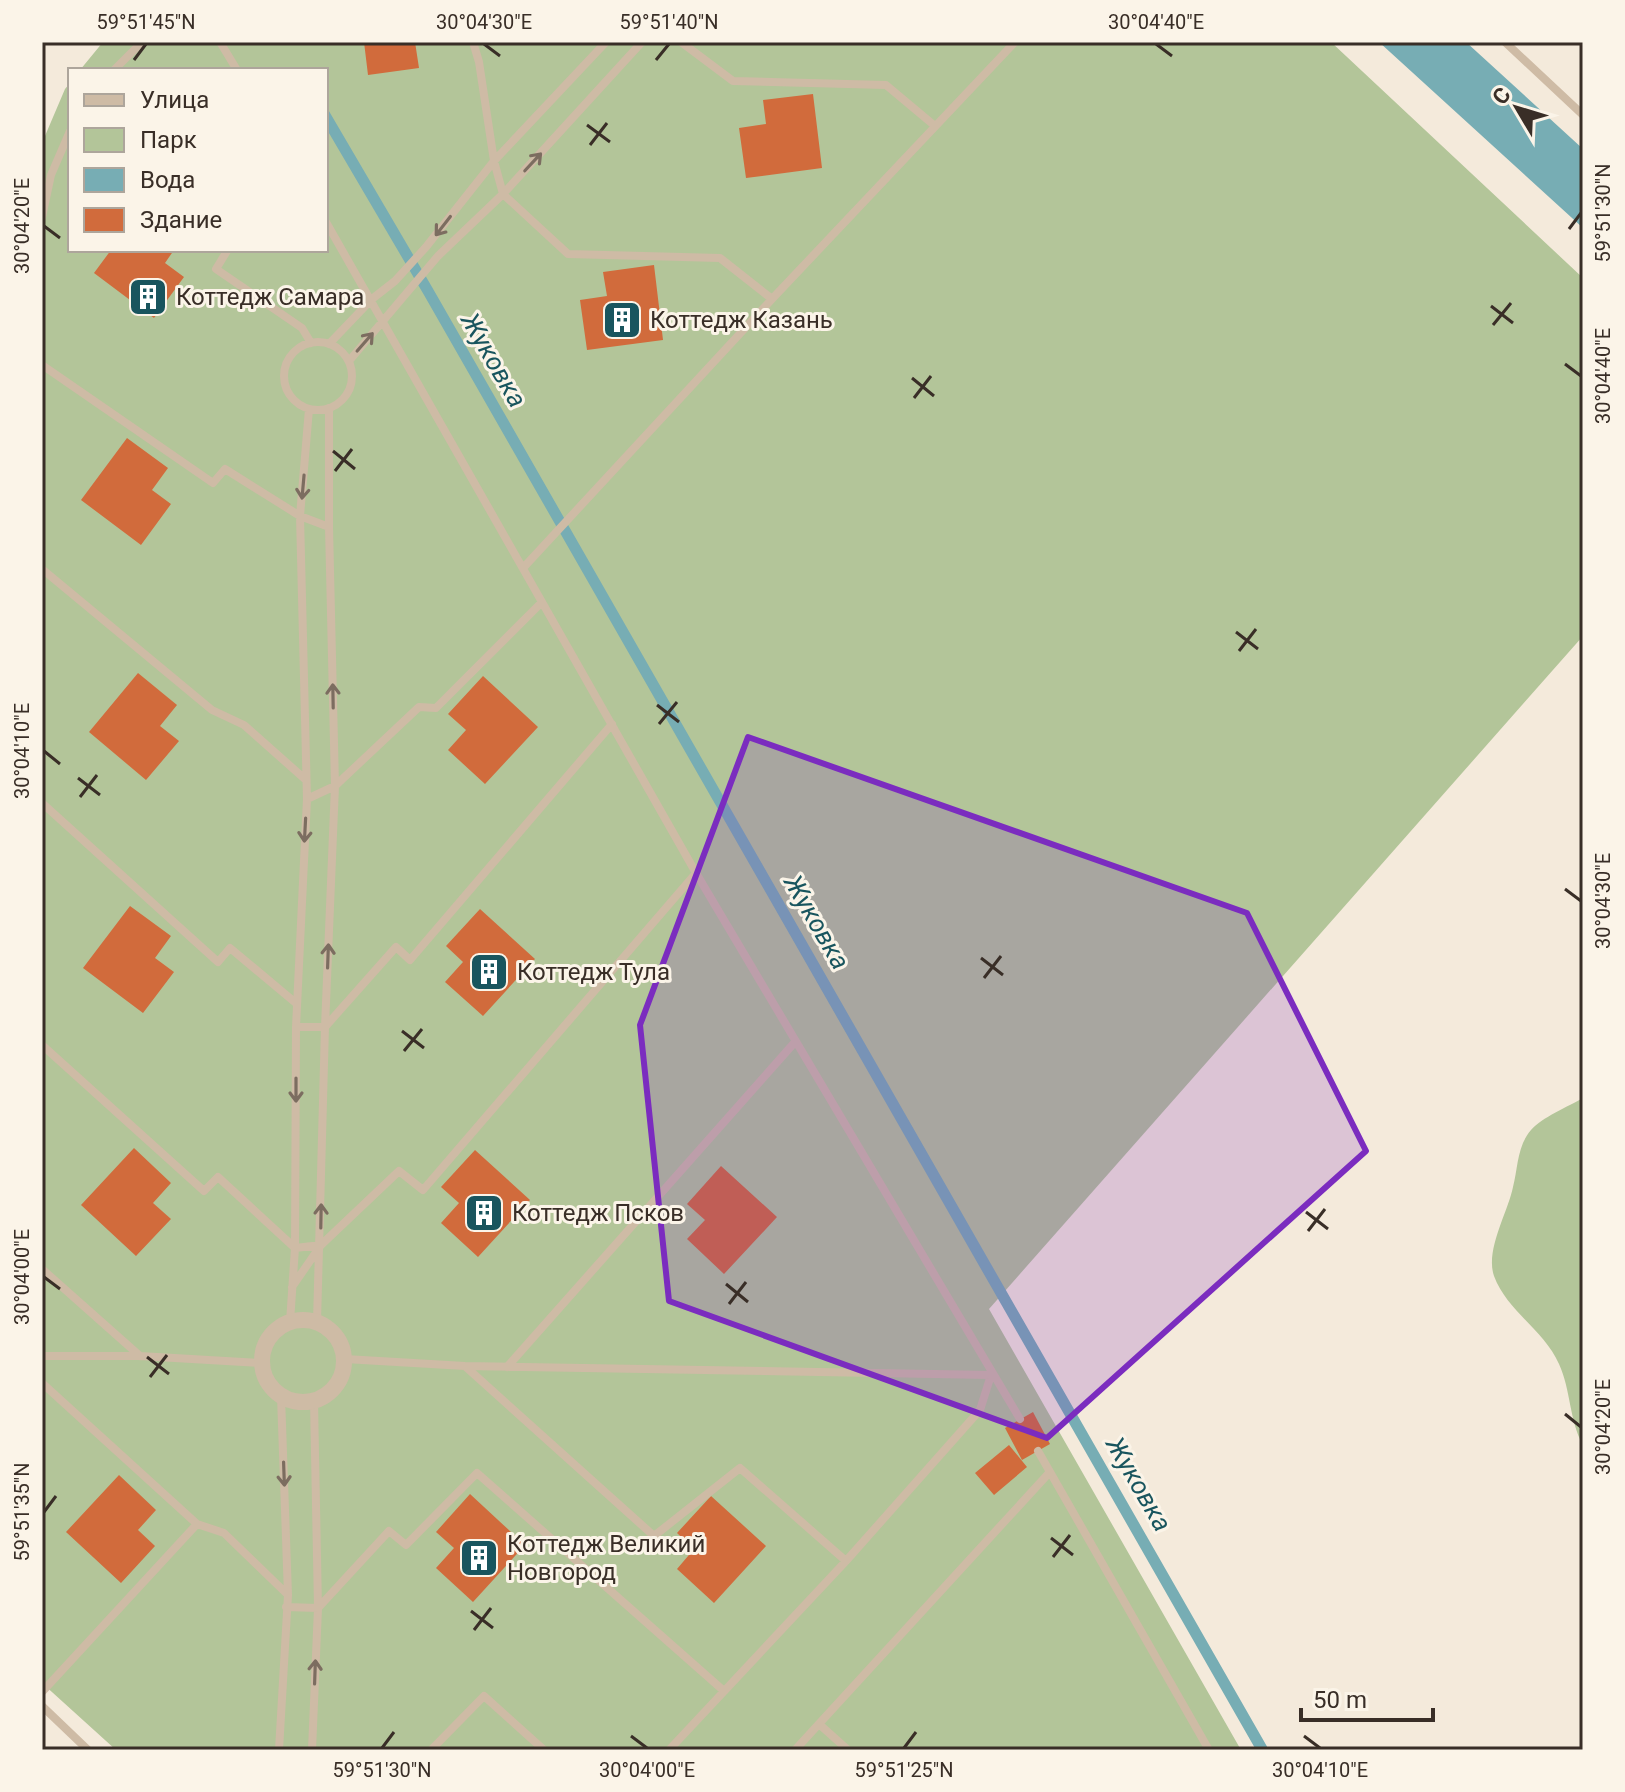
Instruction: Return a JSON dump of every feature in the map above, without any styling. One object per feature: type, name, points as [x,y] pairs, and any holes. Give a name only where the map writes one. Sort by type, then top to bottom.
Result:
[{"type":"street","points":[[290,1322],[317,1322],[337,1336],[345,1359],[337,1386],[327,1395],[303,1403],[281,1396],[271,1388],[262,1363],[263,1350],[278,1328],[290,1322]]},
{"type":"lane","points":[[116,68],[142,42]]},
{"type":"lane","points":[[220,42],[236,68]]},
{"type":"lane","points":[[473,42],[479,62],[494,161],[503,194],[568,254],[720,258],[772,299]]},
{"type":"lane","points":[[329,344],[372,299],[395,281],[494,161],[606,42]]},
{"type":"lane","points":[[349,361],[438,256],[503,194],[642,42]]},
{"type":"lane","points":[[681,42],[733,81],[886,85],[935,126]]},
{"type":"lane","points":[[524,567],[1015,42]]},
{"type":"lane","points":[[1505,42],[1583,115]]},
{"type":"lane","points":[[42,217],[51,175],[67,143]]},
{"type":"lane","points":[[328,225],[696,873],[991,1375],[1020,1419]]},
{"type":"lane","points":[[226,252],[216,269],[302,328],[311,343]]},
{"type":"lane","points":[[311,343],[329,344],[349,361],[352,372],[347,394],[329,408],[309,409],[291,397],[284,376],[292,355],[311,343]]},
{"type":"lane","points":[[42,365],[213,483],[225,469],[300,516],[329,527]]},
{"type":"lane","points":[[317,1322],[335,786],[329,408]]},
{"type":"lane","points":[[290,1322],[295,1248],[296,1027],[307,799],[300,516],[309,409]]},
{"type":"lane","points":[[42,569],[212,710],[244,725],[306,780]]},
{"type":"lane","points":[[307,799],[335,786],[419,707],[436,708],[542,602]]},
{"type":"lane","points":[[296,1027],[325,1027],[396,947],[410,960],[612,724]]},
{"type":"lane","points":[[42,803],[218,962],[230,948],[297,1004]]},
{"type":"lane","points":[[291,1288],[321,1245],[399,1171],[423,1190],[696,873]]},
{"type":"lane","points":[[507,1367],[795,1042]]},
{"type":"lane","points":[[42,1045],[204,1191],[218,1177],[295,1248],[321,1245]]},
{"type":"lane","points":[[42,1269],[140,1356]]},
{"type":"lane","points":[[42,1356],[140,1356],[262,1363]]},
{"type":"lane","points":[[345,1359],[465,1366],[991,1375]]},
{"type":"lane","points":[[465,1366],[654,1536],[740,1468],[846,1561]]},
{"type":"lane","points":[[669,1750],[846,1561],[980,1410],[991,1375]]},
{"type":"lane","points":[[42,1383],[197,1524],[224,1533],[288,1595]]},
{"type":"lane","points":[[279,1750],[288,1595],[281,1396]]},
{"type":"lane","points":[[312,1750],[318,1608],[314,1401]]},
{"type":"lane","points":[[1038,1451],[1209,1750]]},
{"type":"lane","points":[[286,1607],[318,1608],[389,1531],[406,1545],[477,1473],[724,1691]]},
{"type":"lane","points":[[795,1750],[1049,1473]]},
{"type":"lane","points":[[42,1692],[197,1524]]},
{"type":"lane","points":[[431,1750],[484,1696],[544,1750]]},
{"type":"lane","points":[[42,1706],[88,1750]]},
{"type":"lane","points":[[819,1724],[848,1750]]},
{"type":"highlighted area","points":[[748,737],[1247,913],[1366,1151],[1047,1438],[669,1301],[640,1025]]},
{"type":"green space","points":[[103,42],[1331,42],[1583,278],[1583,636],[989,1309],[1241,1750],[116,1750],[42,1683],[42,143],[65,89],[68,85],[68,252],[328,252],[328,68],[82,68]]},
{"type":"green space","points":[[1583,1098],[1583,1445],[1559,1364],[1500,1288],[1494,1276],[1492,1255],[1526,1136],[1541,1121]]},
{"type":"water","points":[[1379,42],[1466,42],[1583,149],[1583,228]]},
{"type":"water","points":[[328,109],[1269,1750],[1256,1750],[328,131]]},
{"type":"building","points":[[364,42],[415,42],[419,68],[368,75]]},
{"type":"building","points":[[813,94],[822,168],[746,178],[739,128],[766,124],[763,100]]},
{"type":"building","name":"Коттедж Самара","points":[[110,252],[173,252],[165,263],[184,277],[154,318],[94,273]]},
{"type":"building","name":"Коттедж Казань","points":[[654,265],[663,340],[587,350],[580,300],[607,296],[603,272]]},
{"type":"building","points":[[127,438],[168,468],[152,490],[171,504],[141,545],[81,500]]},
{"type":"building","points":[[138,673],[177,705],[160,726],[179,741],[146,780],[89,732]]},
{"type":"building","points":[[483,676],[538,727],[485,784],[448,750],[466,730],[448,714]]},
{"type":"building","points":[[130,906],[171,936],[155,958],[174,972],[143,1013],[83,968]]},
{"type":"building","name":"Коттедж Тула","points":[[480,909],[535,959],[483,1016],[445,982],[463,962],[446,946]]},
{"type":"building","points":[[134,1148],[171,1183],[153,1203],[171,1219],[136,1256],[81,1205]]},
{"type":"building","name":"Коттедж Псков","points":[[475,1150],[530,1200],[478,1257],[441,1223],[459,1203],[441,1187]]},
{"type":"building","points":[[721,1166],[777,1217],[724,1274],[687,1239],[705,1220],[687,1204]]},
{"type":"building","points":[[1033,1412],[1050,1444],[1022,1460],[1005,1428]]},
{"type":"building","points":[[1009,1445],[1027,1467],[994,1495],[975,1473]]},
{"type":"building","points":[[119,1475],[156,1510],[138,1530],[155,1546],[121,1583],[66,1532]]},
{"type":"building","name":"Коттедж Великий Новгород","points":[[470,1494],[525,1545],[473,1602],[436,1568],[454,1548],[436,1532]]},
{"type":"building","points":[[711,1496],[766,1546],[714,1603],[677,1569],[694,1549],[677,1533]]},
{"type":"place","name":"Коттедж Самара","points":[[148,297]]},
{"type":"place","name":"Коттедж Казань","points":[[622,320]]},
{"type":"place","name":"Коттедж Тула","points":[[489,972]]},
{"type":"place","name":"Коттедж Псков","points":[[484,1213]]},
{"type":"place","name":"Коттедж Великий Новгород","points":[[479,1558]]},
{"type":"water label","name":"Жуковка","points":[[494,360]]},
{"type":"water label","name":"Жуковка","points":[[817,922]]},
{"type":"water label","name":"Жуковка","points":[[1139,1484]]}]
